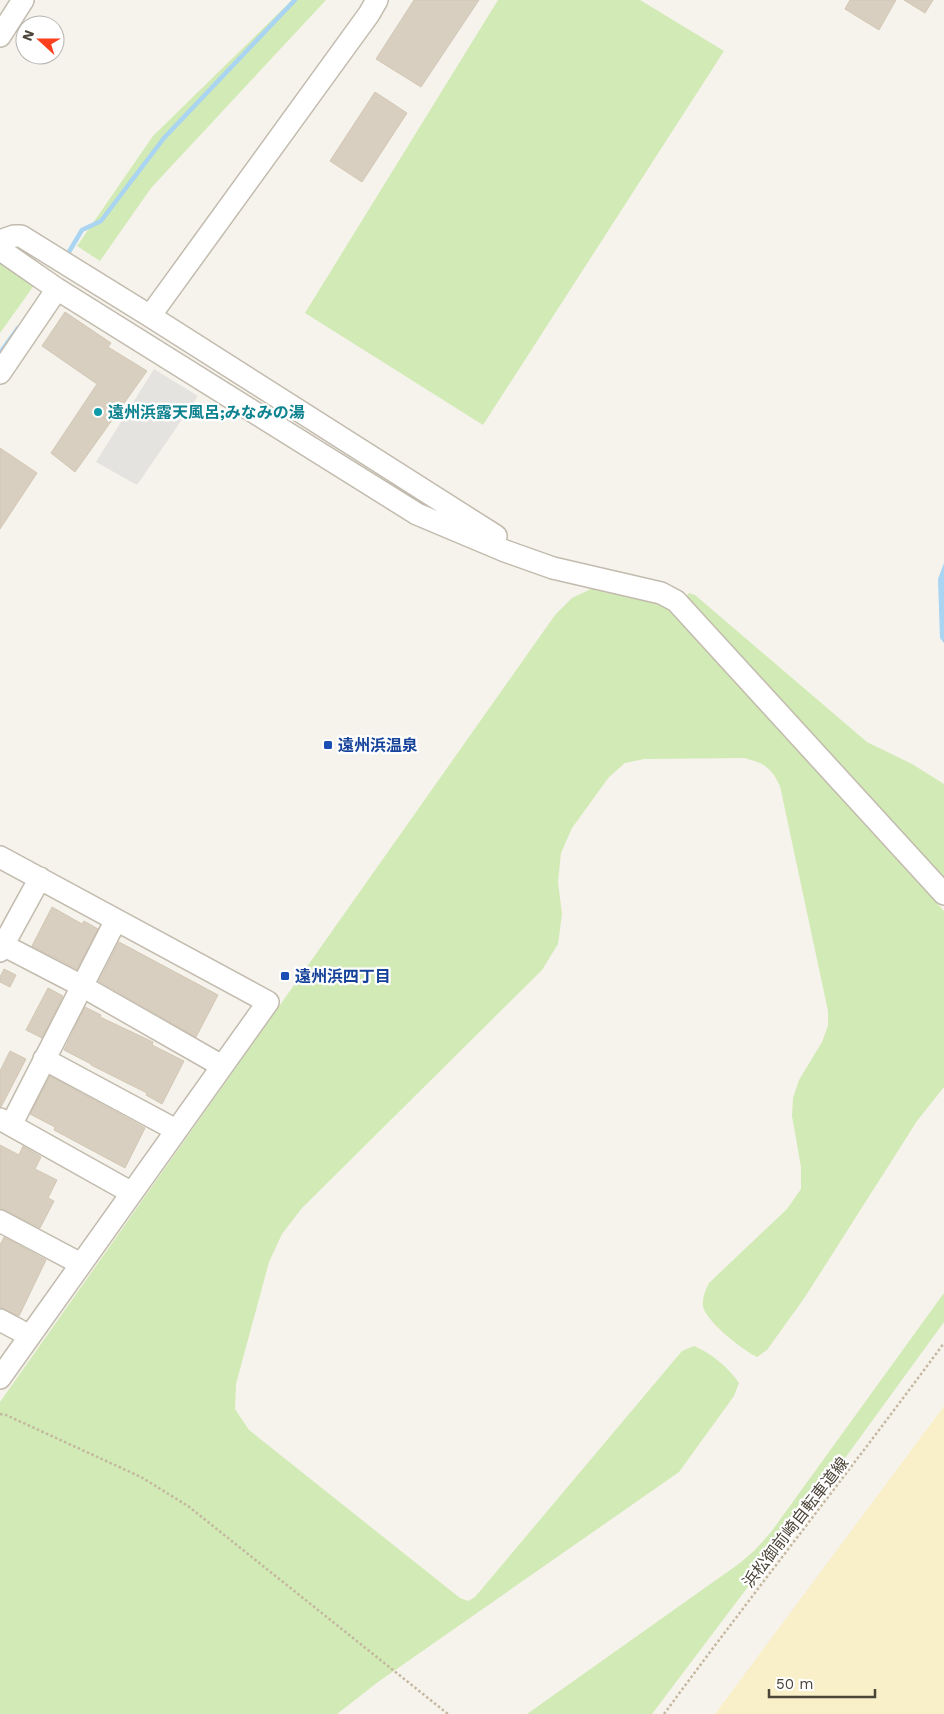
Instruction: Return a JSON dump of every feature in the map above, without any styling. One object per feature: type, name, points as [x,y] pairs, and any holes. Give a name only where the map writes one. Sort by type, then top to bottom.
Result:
[{"type":"street","points":[[0,36],[23,0]]},
{"type":"street","points":[[150,316],[369,14],[377,0]]},
{"type":"street","points":[[0,241],[14,236],[21,236],[536,562]]},
{"type":"street","points":[[0,248],[58,289],[417,514],[505,551],[553,568],[661,592],[676,601],[944,894]]},
{"type":"street","points":[[0,373],[58,289]]},
{"type":"street","points":[[0,857],[268,1002],[0,1378]]},
{"type":"street","points":[[40,878],[2,948],[82,986],[222,1066]]},
{"type":"street","points":[[116,920],[44,1059],[5,1122],[132,1193]]},
{"type":"street","points":[[44,1059],[176,1130]]},
{"type":"street","points":[[0,1221],[81,1264]]},
{"type":"street","points":[[0,1320],[30,1336]]},
{"type":"path","name":"浜松御前崎自転車道線","points":[[664,1714],[944,1343]]},
{"type":"path","points":[[0,1414],[6,1415],[141,1477],[188,1506],[448,1714]]},
{"type":"green space","points":[[292,0],[326,0],[151,188],[100,261],[77,246],[153,136]]},
{"type":"green space","points":[[498,0],[640,0],[724,51],[483,425],[305,313]]},
{"type":"green space","points":[[0,261],[35,284],[0,333]]},
{"type":"green space","points":[[591,589],[618,590],[642,596],[665,606],[686,622],[944,911],[944,1087],[917,1121],[805,1297],[767,1350],[757,1357],[743,1349],[726,1335],[705,1312],[703,1306],[704,1294],[709,1283],[787,1209],[801,1189],[801,1167],[792,1116],[793,1098],[799,1080],[822,1042],[828,1026],[828,1011],[780,786],[770,770],[762,764],[744,758],[644,759],[625,763],[609,777],[572,828],[561,853],[558,882],[562,914],[558,944],[542,970],[302,1208],[282,1234],[269,1262],[236,1384],[235,1409],[249,1430],[460,1598],[468,1601],[475,1597],[682,1351],[694,1346],[707,1352],[719,1361],[739,1383],[734,1396],[679,1472],[378,1682],[337,1714],[0,1714],[0,1402],[555,615],[572,598]]},
{"type":"green space","points":[[689,593],[695,595],[867,742],[912,764],[944,784],[944,884],[685,597]]},
{"type":"green space","points":[[944,1293],[944,1322],[848,1454],[652,1714],[527,1714],[740,1563],[755,1550],[771,1532]]},
{"type":"sand","points":[[944,1406],[944,1714],[715,1714]]},
{"type":"shaded area","points":[[154,369],[198,396],[137,485],[96,462]]},
{"type":"water","points":[[944,563],[944,643],[940,638],[938,579]]},
{"type":"building","points":[[414,0],[479,0],[421,87],[376,59]]},
{"type":"building","points":[[850,0],[896,0],[879,30],[845,9]]},
{"type":"building","points":[[904,0],[933,0],[925,13]]},
{"type":"building","points":[[375,92],[407,113],[362,182],[330,161]]},
{"type":"building","points":[[65,312],[111,343],[108,347],[147,371],[75,472],[51,453],[97,384],[42,346]]},
{"type":"building","points":[[0,448],[37,473],[0,529]]},
{"type":"building","points":[[52,907],[82,924],[84,921],[98,929],[77,969],[32,946]]},
{"type":"building","points":[[119,942],[218,995],[196,1037],[99,981]]},
{"type":"building","points":[[4,969],[16,975],[10,987],[0,982]]},
{"type":"building","points":[[48,988],[63,996],[42,1038],[26,1030]]},
{"type":"building","points":[[85,1007],[101,1015],[100,1017],[153,1042],[152,1045],[184,1061],[162,1104],[146,1095],[147,1093],[64,1050]]},
{"type":"building","points":[[10,1051],[26,1059],[0,1107],[0,1071]]},
{"type":"building","points":[[50,1076],[145,1128],[125,1168],[54,1130],[55,1127],[30,1114]]},
{"type":"building","points":[[0,1145],[19,1155],[23,1146],[41,1157],[35,1169],[57,1180],[48,1198],[54,1201],[40,1228],[0,1208]]},
{"type":"building","points":[[4,1237],[46,1260],[19,1316],[0,1308],[0,1245]]},
{"type":"waterway","points":[[66,257],[82,230],[101,221],[164,138],[295,0]]},
{"type":"waterway","points":[[0,353],[18,328]]},
{"type":"place","name":"遠州浜露天風呂;みなみの湯","points":[[98,412]]},
{"type":"place","name":"遠州浜温泉","points":[[328,745]]},
{"type":"place","name":"遠州浜四丁目","points":[[285,976]]}]
